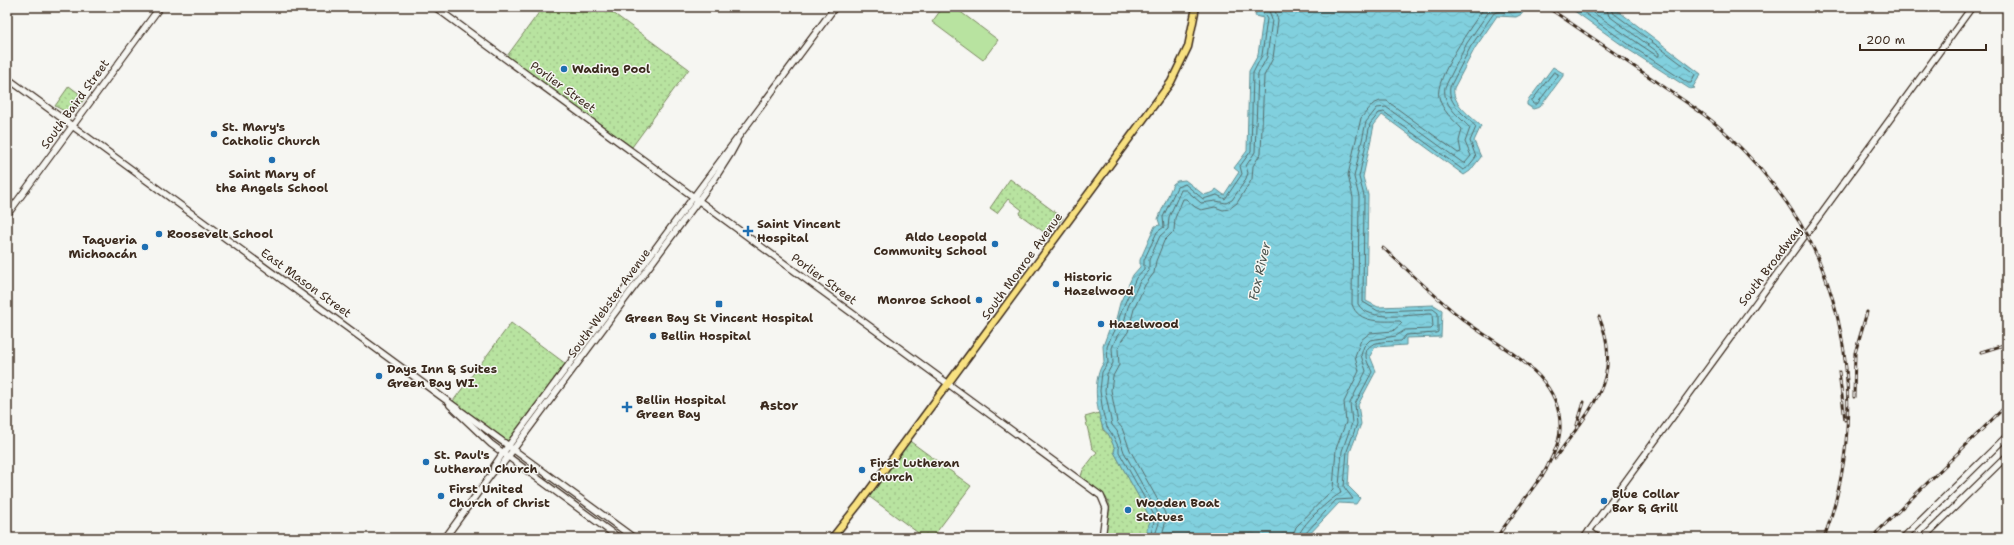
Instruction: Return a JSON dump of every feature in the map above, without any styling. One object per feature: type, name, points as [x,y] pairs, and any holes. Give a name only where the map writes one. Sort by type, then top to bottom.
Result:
[{"type":"main road","name":"South Baird Street","points":[[7,215],[160,7]]},
{"type":"main road","name":"Porlier Street","points":[[435,7],[1103,499],[1106,512],[1102,538]]},
{"type":"main road","name":"South Webster Avenue","points":[[445,538],[493,472],[494,466],[507,446],[836,7]]},
{"type":"main road","name":"South Monroe Avenue","points":[[832,538],[843,527],[1171,82],[1188,47],[1196,7]]},
{"type":"main road","name":"South Broadway","points":[[1584,538],[1972,7]]},
{"type":"main road","name":"East Mason Street","points":[[7,78],[474,419],[513,451],[634,538]]},
{"type":"main road","name":"South Webster Avenue","points":[[493,472],[499,469],[509,457],[698,200],[731,153],[737,141]]},
{"type":"main road","points":[[448,401],[458,414],[503,453],[619,538]]},
{"type":"main road","points":[[1903,538],[2007,436]]},
{"type":"main road","points":[[1923,538],[2007,456]]},
{"type":"main road","name":"South Monroe Avenue","points":[[838,538],[843,527]]},
{"type":"main road","points":[[1589,531],[1598,538]]},
{"type":"green space","points":[[543,7],[605,7],[689,69],[632,147],[507,56]]},
{"type":"green space","points":[[943,7],[954,7],[998,40],[983,60],[932,22]]},
{"type":"green space","points":[[69,86],[85,98],[73,114],[55,106]]},
{"type":"green space","points":[[1010,179],[1063,218],[1048,235],[1019,214],[1022,210],[1008,199],[997,213],[990,208]]},
{"type":"green space","points":[[511,323],[566,364],[508,441],[453,401]]},
{"type":"green space","points":[[1099,413],[1103,430],[1109,435],[1115,449],[1114,452],[1151,519],[1170,534],[1150,523],[1147,529],[1147,538],[1105,538],[1110,506],[1104,495],[1088,484],[1081,476],[1083,470],[1097,452],[1092,448],[1085,417]]},
{"type":"green space","points":[[907,439],[971,486],[932,538],[925,538],[867,495]]},
{"type":"water","name":"Fox River","points":[[1260,7],[1524,7],[1522,14],[1516,17],[1497,16],[1475,48],[1454,88],[1454,94],[1459,104],[1481,126],[1474,141],[1481,157],[1470,171],[1464,175],[1382,115],[1374,125],[1363,177],[1368,195],[1366,301],[1378,307],[1434,305],[1442,310],[1441,337],[1406,338],[1406,345],[1375,347],[1370,356],[1376,371],[1358,405],[1361,424],[1350,452],[1348,486],[1360,498],[1356,504],[1339,503],[1306,538],[1147,538],[1147,529],[1151,519],[1114,452],[1115,449],[1109,435],[1103,428],[1099,412],[1096,394],[1100,369],[1104,362],[1103,346],[1110,327],[1114,327],[1120,303],[1133,275],[1140,267],[1140,260],[1155,226],[1160,225],[1158,219],[1173,184],[1177,181],[1185,180],[1204,195],[1214,192],[1216,189],[1224,195],[1239,172],[1234,168],[1247,151],[1249,71],[1258,55],[1263,18],[1255,16],[1256,13],[1247,11],[1247,8],[1259,11]]},
{"type":"water","points":[[1566,7],[1613,7],[1701,74],[1693,87],[1695,88],[1690,89],[1629,50],[1573,10]]},
{"type":"water","points":[[1553,67],[1563,73],[1563,76],[1540,107],[1533,109],[1527,105],[1527,102]]},
{"type":"railway","points":[[1547,7],[1712,120],[1757,165],[1783,197],[1805,231],[1822,268],[1833,301],[1841,335],[1846,369],[1848,403],[1842,471],[1824,538]]},
{"type":"railway","points":[[1383,248],[1460,317],[1525,363],[1540,377],[1551,392],[1558,410],[1560,430],[1556,448],[1543,475]]},
{"type":"railway","points":[[1854,397],[1855,353],[1867,312]]},
{"type":"railway","points":[[1555,458],[1590,409],[1599,393],[1605,376],[1608,358],[1606,339],[1599,317]]},
{"type":"railway","points":[[1981,352],[2007,344]]},
{"type":"railway","points":[[1839,372],[1845,420]]},
{"type":"railway","points":[[1577,425],[1584,402]]},
{"type":"railway","points":[[1871,538],[2007,405]]},
{"type":"railway","points":[[1496,538],[1546,470]]},
{"type":"place","name":"Wading Pool","points":[[564,69]]},
{"type":"place","name":"St. Mary's Catholic Church","points":[[214,134]]},
{"type":"place","name":"Saint Mary of the Angels School","points":[[272,160]]},
{"type":"place","name":"Saint Vincent Hospital","points":[[748,231]]},
{"type":"place","name":"Roosevelt School","points":[[159,234]]},
{"type":"place","name":"Aldo Leopold Community School","points":[[995,244]]},
{"type":"place","name":"Taqueria Michoacán","points":[[145,247]]},
{"type":"place","name":"Historic Hazelwood","points":[[1056,284]]},
{"type":"place","name":"Monroe School","points":[[979,300]]},
{"type":"place","name":"Green Bay St Vincent Hospital","points":[[719,304]]},
{"type":"place","name":"Hazelwood","points":[[1101,324]]},
{"type":"place","name":"Bellin Hospital","points":[[653,336]]},
{"type":"place","name":"Days Inn & Suites Green Bay WI.","points":[[379,376]]},
{"type":"place","name":"Bellin Hospital Green Bay","points":[[627,407]]},
{"type":"place","name":"St. Paul's Lutheran Church","points":[[426,462]]},
{"type":"place","name":"First Lutheran Church","points":[[862,470]]},
{"type":"place","name":"First United Church of Christ","points":[[441,496]]},
{"type":"place","name":"Blue Collar Bar & Grill","points":[[1604,501]]},
{"type":"place","name":"Wooden Boat Statues","points":[[1128,510]]},
{"type":"district","name":"Astor","points":[[779,405]]}]
